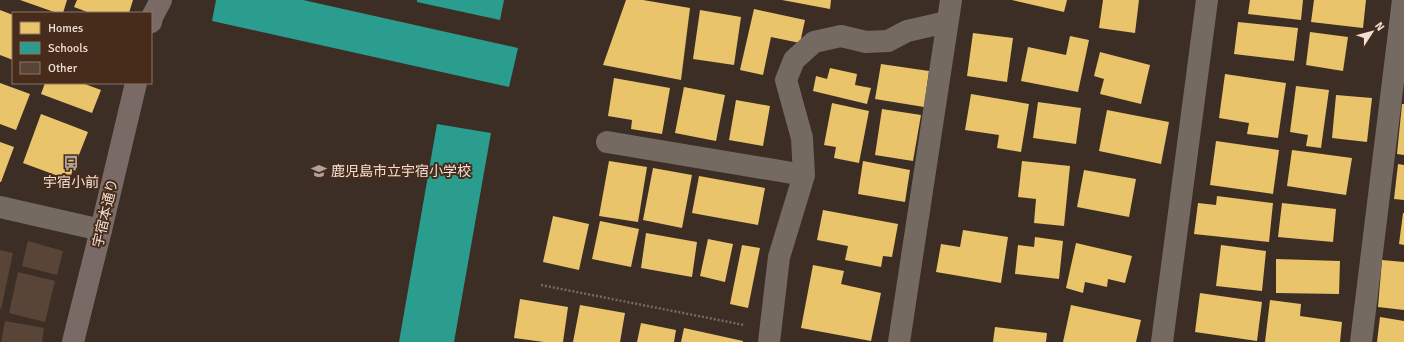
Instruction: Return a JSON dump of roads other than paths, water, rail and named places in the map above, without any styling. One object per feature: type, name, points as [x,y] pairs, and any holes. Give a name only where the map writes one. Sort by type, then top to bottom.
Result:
[{"type":"street","points":[[152,17],[161,0]]},
{"type":"street","points":[[899,342],[951,0]]},
{"type":"street","points":[[1162,342],[1207,0]]},
{"type":"street","points":[[1361,342],[1403,0]]},
{"type":"street","points":[[770,336],[779,257],[804,175],[802,138],[786,80],[794,60],[814,42],[841,36],[866,42],[888,41],[907,31],[947,22]]},
{"type":"street","name":"宇宿本通り","points":[[73,342],[136,84]]},
{"type":"street","points":[[607,142],[804,175]]},
{"type":"street","points":[[0,207],[101,230]]},
{"type":"place","name":"宇宿小前","points":[[71,163]]},
{"type":"place","name":"鹿児島市立宇宿小学校","points":[[319,171]]}]
